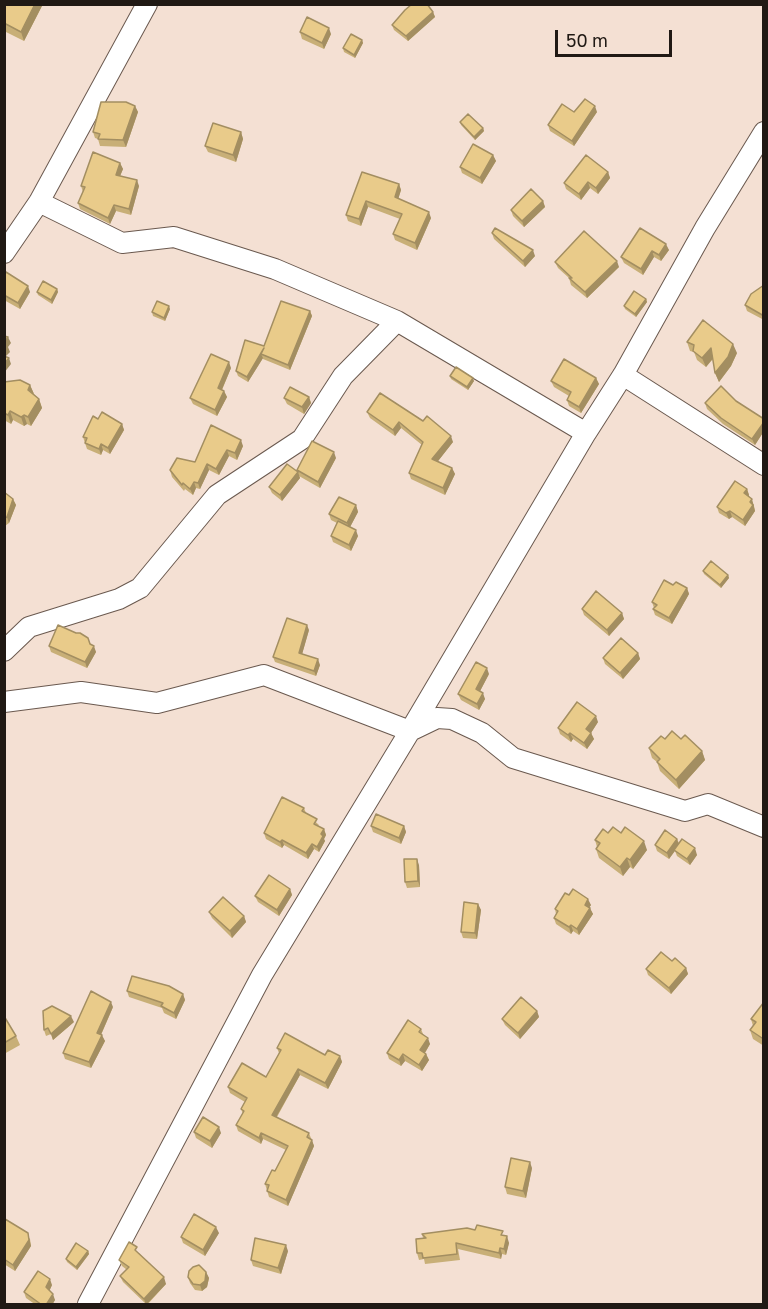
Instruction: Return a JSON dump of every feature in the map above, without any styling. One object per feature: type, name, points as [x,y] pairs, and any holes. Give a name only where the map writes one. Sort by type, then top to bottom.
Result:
[{"type":"street","points":[[4,253],[39,202],[147,4]]},
{"type":"street","points":[[88,1305],[262,975],[410,731],[586,433],[623,375],[705,228],[764,132]]},
{"type":"street","points":[[39,202],[122,243],[174,237],[275,269],[398,321],[586,433]]},
{"type":"street","points":[[4,651],[29,627],[119,599],[140,588],[217,495],[302,439],[343,376],[398,321]]},
{"type":"street","points":[[623,375],[764,465]]},
{"type":"street","points":[[4,702],[81,692],[157,703],[264,675],[410,731],[437,718],[452,719],[482,733],[513,758],[685,811],[708,804],[764,827]]},
{"type":"building","points":[[4,4],[35,4],[21,32],[4,23]]},
{"type":"building","points":[[412,4],[427,4],[433,12],[406,36],[392,25]]},
{"type":"building","points":[[307,17],[329,28],[322,43],[300,32]]},
{"type":"building","points":[[351,34],[362,40],[354,55],[343,48]]},
{"type":"building","points":[[585,99],[595,106],[572,141],[548,125],[562,104],[574,112]]},
{"type":"building","points":[[101,102],[126,102],[135,106],[123,140],[98,139],[100,134],[93,132]]},
{"type":"building","points":[[468,114],[483,128],[474,137],[460,122]]},
{"type":"building","points":[[213,123],[241,132],[233,155],[205,146]]},
{"type":"building","points":[[473,144],[493,155],[480,178],[460,167]]},
{"type":"building","points":[[93,152],[120,163],[116,175],[137,180],[129,209],[114,205],[108,218],[78,203],[85,187],[81,186]]},
{"type":"building","points":[[586,155],[608,172],[596,188],[588,182],[579,194],[564,183]]},
{"type":"building","points":[[362,172],[399,184],[395,197],[429,212],[415,243],[393,234],[402,214],[366,201],[359,219],[346,215]]},
{"type":"building","points":[[531,189],[543,201],[522,221],[511,210]]},
{"type":"building","points":[[495,228],[533,250],[523,261],[492,233]]},
{"type":"building","points":[[640,228],[666,244],[659,255],[652,251],[641,269],[621,257]]},
{"type":"building","points":[[584,231],[617,261],[585,292],[555,262]]},
{"type":"building","points":[[6,272],[28,286],[18,303],[4,295],[4,274]]},
{"type":"building","points":[[43,281],[57,289],[51,300],[37,292]]},
{"type":"building","points":[[764,285],[764,316],[745,305],[751,294]]},
{"type":"building","points":[[634,291],[646,299],[635,314],[624,306]]},
{"type":"building","points":[[157,301],[169,306],[164,318],[152,312]]},
{"type":"building","points":[[281,301],[310,311],[288,365],[261,354],[264,348],[247,377],[236,371],[245,340],[264,346]]},
{"type":"building","points":[[703,320],[733,344],[728,357],[715,373],[711,348],[702,358],[693,351],[694,345],[687,342]]},
{"type":"building","points":[[211,354],[229,362],[218,388],[224,391],[215,410],[190,398]]},
{"type":"building","points":[[564,359],[596,378],[579,407],[567,400],[571,392],[551,381]]},
{"type":"building","points":[[456,367],[473,378],[467,387],[450,376]]},
{"type":"building","points":[[20,380],[30,385],[28,390],[39,399],[28,417],[24,415],[21,417],[10,411],[8,415],[4,413],[4,382]]},
{"type":"building","points":[[721,386],[736,401],[764,419],[752,439],[721,418],[705,403]]},
{"type":"building","points":[[290,387],[309,397],[302,407],[284,398]]},
{"type":"building","points":[[380,393],[423,421],[427,416],[451,436],[432,459],[452,468],[443,488],[409,473],[423,442],[399,422],[393,430],[367,412]]},
{"type":"building","points":[[102,412],[122,424],[108,448],[101,444],[99,449],[85,443],[87,438],[83,437],[93,416],[98,419]]},
{"type":"building","points":[[211,425],[241,440],[235,453],[227,450],[216,469],[207,464],[198,483],[194,482],[190,489],[183,483],[182,485],[170,470],[177,458],[195,462]]},
{"type":"building","points":[[312,441],[334,452],[318,482],[297,470]]},
{"type":"building","points":[[287,464],[298,472],[280,495],[269,487]]},
{"type":"building","points":[[735,481],[747,489],[744,493],[752,499],[750,502],[753,505],[743,520],[730,511],[726,513],[717,507]]},
{"type":"building","points":[[4,492],[13,499],[7,517],[4,518]]},
{"type":"building","points":[[339,497],[356,505],[347,523],[329,514]]},
{"type":"building","points":[[338,521],[356,530],[349,545],[331,536]]},
{"type":"building","points":[[711,561],[728,575],[720,585],[703,571]]},
{"type":"building","points":[[664,580],[673,585],[676,582],[687,588],[669,618],[653,609],[657,605],[652,602]]},
{"type":"building","points":[[596,591],[622,613],[607,630],[582,609]]},
{"type":"building","points":[[287,618],[307,625],[299,653],[318,659],[314,671],[273,657]]},
{"type":"building","points":[[58,625],[80,633],[94,646],[85,662],[49,646]]},
{"type":"building","points":[[621,638],[638,653],[620,673],[603,658]]},
{"type":"building","points":[[476,662],[487,668],[476,689],[483,693],[477,704],[458,694]]},
{"type":"building","points":[[577,702],[596,716],[586,729],[591,733],[584,743],[558,728]]},
{"type":"building","points":[[672,731],[681,739],[685,735],[702,751],[676,780],[657,762],[660,759],[649,748],[661,736],[665,739]]},
{"type":"building","points":[[282,797],[304,808],[302,811],[317,819],[314,824],[324,829],[317,847],[312,844],[306,853],[264,833]]},
{"type":"building","points":[[376,814],[404,826],[399,838],[371,826]]},
{"type":"building","points":[[613,827],[621,833],[625,827],[644,841],[630,860],[627,858],[620,867],[596,849],[600,843],[595,840],[603,829],[608,833]]},
{"type":"building","points":[[665,830],[677,839],[667,853],[655,845]]},
{"type":"building","points":[[682,839],[695,848],[687,859],[674,850]]},
{"type":"building","points":[[404,859],[417,859],[418,881],[405,882]]},
{"type":"building","points":[[269,875],[290,889],[277,910],[255,896]]},
{"type":"building","points":[[573,889],[588,899],[585,905],[590,908],[577,929],[554,918],[558,911],[555,909],[565,893],[569,895]]},
{"type":"building","points":[[223,897],[244,916],[230,931],[209,912]]},
{"type":"building","points":[[464,902],[478,904],[475,933],[461,932]]},
{"type":"building","points":[[661,952],[672,961],[675,958],[686,968],[669,988],[646,969]]},
{"type":"building","points":[[132,976],[169,986],[183,994],[174,1013],[161,1006],[163,1003],[127,991]]},
{"type":"building","points":[[91,991],[111,1002],[97,1033],[102,1035],[89,1062],[63,1053]]},
{"type":"building","points":[[521,997],[537,1011],[518,1033],[502,1019]]},
{"type":"building","points":[[764,1002],[764,1037],[762,1038],[750,1030],[756,1022],[751,1019]]},
{"type":"building","points":[[52,1006],[71,1016],[51,1034],[48,1028],[44,1030],[43,1011]]},
{"type":"building","points":[[4,1016],[16,1036],[4,1043]]},
{"type":"building","points":[[408,1020],[421,1029],[419,1032],[428,1038],[420,1050],[426,1054],[419,1065],[403,1054],[399,1060],[387,1053]]},
{"type":"building","points":[[285,1033],[325,1055],[328,1050],[340,1056],[325,1083],[298,1069],[272,1115],[309,1133],[307,1137],[312,1140],[286,1200],[267,1191],[269,1185],[265,1184],[272,1170],[275,1171],[288,1146],[261,1133],[259,1138],[236,1125],[244,1111],[241,1109],[247,1098],[228,1087],[242,1063],[266,1077],[281,1050],[277,1048]]},
{"type":"building","points":[[203,1117],[219,1127],[210,1141],[194,1132]]},
{"type":"building","points":[[511,1158],[530,1162],[523,1191],[505,1187]]},
{"type":"building","points":[[194,1214],[216,1227],[203,1250],[181,1237]]},
{"type":"building","points":[[5,1219],[28,1233],[29,1240],[13,1265],[4,1259]]},
{"type":"building","points":[[477,1225],[503,1231],[501,1235],[507,1236],[504,1249],[500,1248],[499,1253],[456,1243],[457,1254],[423,1258],[422,1253],[417,1253],[416,1239],[426,1238],[422,1234],[467,1228],[475,1230]]},
{"type":"building","points":[[255,1238],[286,1245],[278,1268],[251,1260]]},
{"type":"building","points":[[129,1242],[137,1247],[135,1250],[164,1277],[144,1299],[120,1276],[129,1267],[119,1260]]},
{"type":"building","points":[[76,1243],[88,1251],[76,1267],[66,1259]]},
{"type":"building","points":[[199,1265],[206,1272],[205,1281],[200,1285],[193,1284],[188,1277],[189,1271]]},
{"type":"building","points":[[38,1271],[50,1279],[46,1287],[53,1294],[46,1305],[42,1305],[24,1292]]}]
